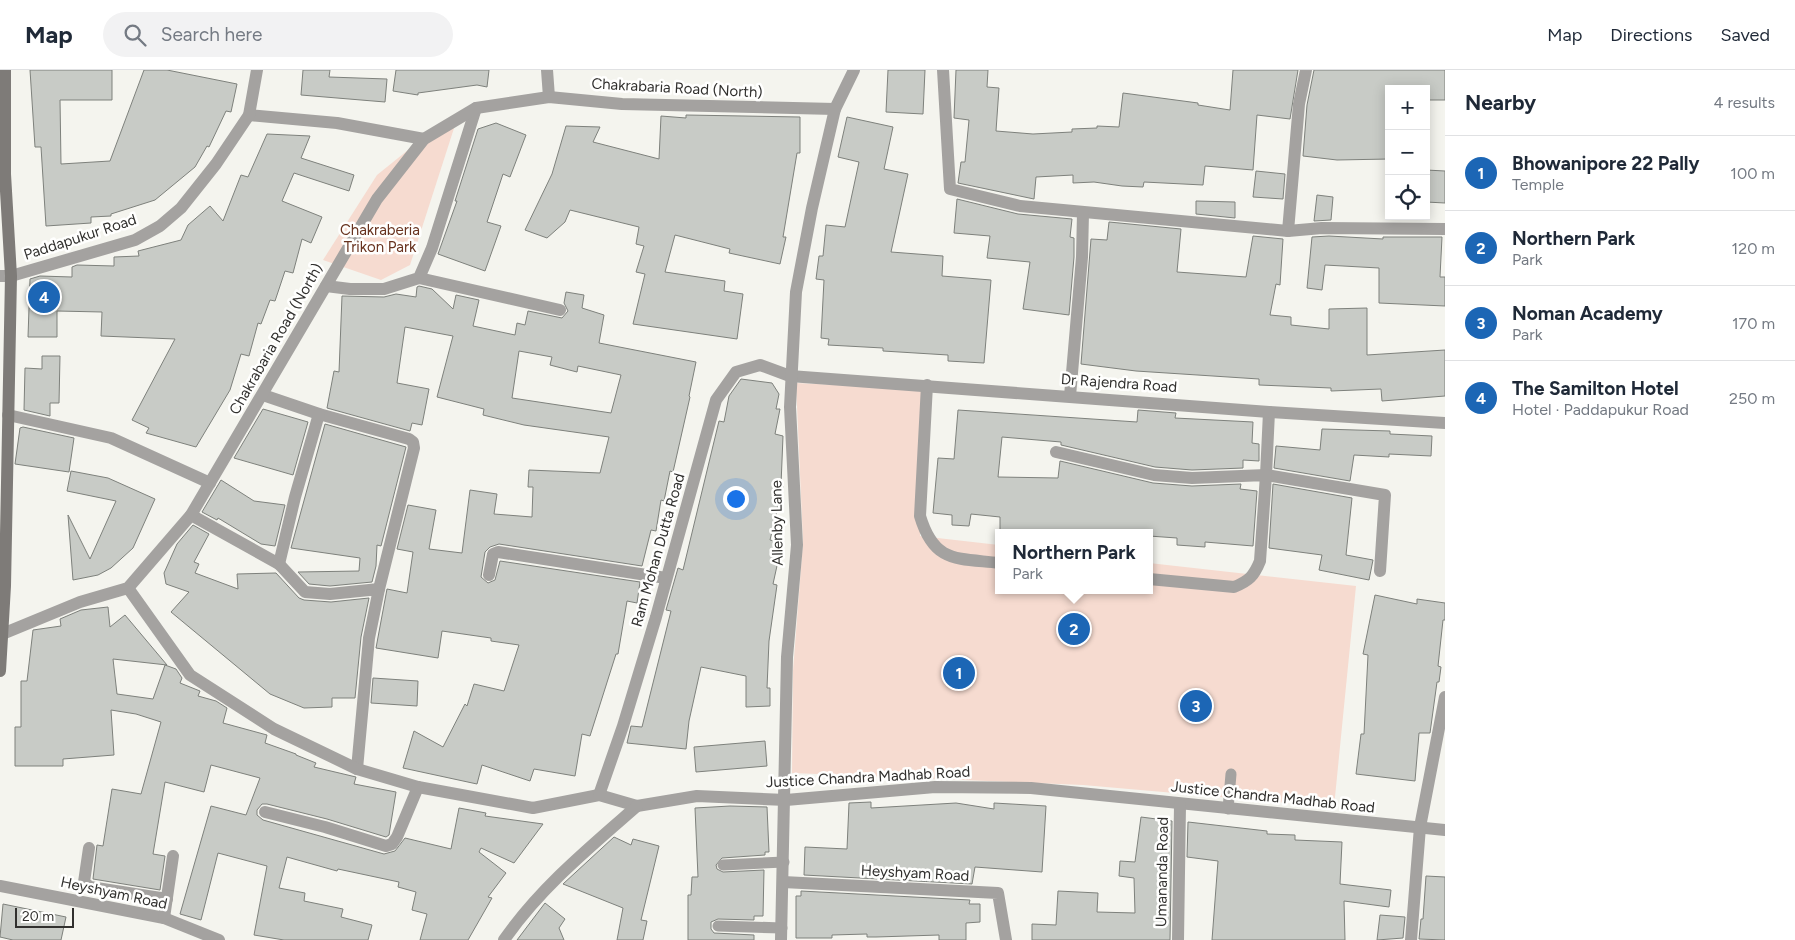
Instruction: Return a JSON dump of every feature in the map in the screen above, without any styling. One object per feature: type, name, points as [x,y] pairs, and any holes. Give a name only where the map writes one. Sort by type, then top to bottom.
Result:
[{"type":"main road","points":[[0,671],[8,415],[5,276],[5,70]]},
{"type":"street","name":"Paddapukur Road","points":[[5,276],[135,240],[160,226],[187,201],[249,115],[257,70]]},
{"type":"street","points":[[547,70],[549,97]]},
{"type":"street","name":"Allenby Lane","points":[[782,934],[786,800],[787,657],[797,545],[790,376],[796,292],[812,208],[835,110],[854,70]]},
{"type":"street","points":[[944,70],[950,189],[1020,206],[1288,231],[1322,228],[1445,229]]},
{"type":"street","points":[[1288,231],[1299,104],[1306,70]]},
{"type":"street","name":"Chakrabaria Road (North)","points":[[128,588],[191,515],[326,286],[342,254],[377,199],[424,139],[476,108],[549,97],[622,104],[835,110]]},
{"type":"street","points":[[419,278],[432,248],[476,108]]},
{"type":"street","points":[[249,115],[337,123],[424,139]]},
{"type":"street","points":[[1070,396],[1082,257],[1083,212]]},
{"type":"street","points":[[326,286],[350,289],[384,289],[419,278],[560,310]]},
{"type":"street","name":"Ram Mohan Dutta Road","points":[[599,795],[623,726],[716,400],[736,372],[760,365],[790,376]]},
{"type":"street","name":"Dr Rajendra Road","points":[[790,376],[1269,412],[1445,423]]},
{"type":"street","points":[[927,385],[920,516],[925,532],[932,545],[942,553],[958,559],[995,563]]},
{"type":"street","points":[[263,394],[319,414],[410,438],[413,442],[414,448],[379,588],[370,638],[357,770]]},
{"type":"street","points":[[1153,580],[1234,587],[1247,582],[1255,574],[1260,561],[1269,412]]},
{"type":"street","points":[[279,564],[295,497],[319,414]]},
{"type":"street","points":[[8,415],[112,438],[210,483]]},
{"type":"street","points":[[1056,452],[1154,474],[1192,478],[1266,475],[1385,495],[1380,571]]},
{"type":"street","points":[[191,515],[279,564],[306,592],[330,594],[379,588]]},
{"type":"street","points":[[489,575],[493,554],[498,552],[666,578]]},
{"type":"street","points":[[1,635],[80,602],[128,588]]},
{"type":"street","name":"Justice Chandra Madhab Road","points":[[128,588],[190,675],[274,729],[357,770],[418,787],[533,808],[599,795],[637,806],[697,796],[786,800],[935,788],[1032,788],[1180,805],[1445,830]]},
{"type":"street","points":[[1411,940],[1420,828],[1445,697]]},
{"type":"street","points":[[265,812],[325,826],[386,846],[392,844],[418,787]]},
{"type":"street","name":"Umananda Road","points":[[1178,940],[1180,805]]},
{"type":"street","points":[[504,940],[520,917],[574,860],[637,806]]},
{"type":"street","points":[[89,848],[84,882],[90,887],[167,899]]},
{"type":"street","points":[[164,918],[173,856]]},
{"type":"street","name":"Heyshyam Road","points":[[783,882],[998,893],[1006,940]]},
{"type":"street","name":"Heyshyam Road","points":[[0,886],[164,918],[219,940]]},
{"type":"street","points":[[88,903],[90,887]]},
{"type":"lane","points":[[1228,809],[1231,774]]},
{"type":"lane","points":[[724,865],[784,862]]},
{"type":"lane","points":[[718,926],[782,934]]},
{"type":"green space","name":"Chakraberia Trikon Park","points":[[456,122],[410,265],[381,280],[323,260],[377,175],[418,142]]},
{"type":"green space","points":[[796,383],[922,389],[920,536],[995,545],[995,594],[1153,594],[1153,563],[1356,586],[1334,807],[1083,785],[792,773],[793,671],[803,542]]},
{"type":"building","points":[[30,70],[112,70],[112,100],[60,100],[61,164],[110,161],[144,70],[167,70],[237,84],[231,112],[226,111],[209,147],[207,146],[195,167],[155,200],[111,214],[111,216],[91,217],[91,223],[46,226],[41,147],[35,147]]},
{"type":"building","points":[[303,70],[330,70],[329,77],[387,79],[385,102],[301,95]]},
{"type":"building","points":[[396,70],[489,70],[487,87],[477,85],[418,93],[418,95],[393,91]]},
{"type":"building","points":[[888,70],[925,70],[923,114],[886,112]]},
{"type":"building","points":[[956,70],[988,70],[987,87],[999,88],[996,131],[1033,134],[1072,132],[1072,129],[1097,128],[1097,126],[1119,127],[1123,93],[1198,103],[1198,105],[1230,110],[1233,70],[1298,70],[1290,119],[1257,115],[1253,170],[1205,166],[1203,185],[1144,182],[1143,187],[1094,182],[1073,183],[1073,175],[1036,177],[1034,199],[958,183],[961,162],[965,162],[969,120],[954,118]]},
{"type":"building","points":[[1314,70],[1445,70],[1445,100],[1430,100],[1430,85],[1385,85],[1385,159],[1337,160],[1303,156],[1307,105]]},
{"type":"building","points":[[686,115],[800,117],[800,153],[797,153],[783,237],[786,237],[780,264],[729,253],[730,249],[675,235],[665,272],[725,281],[724,291],[743,294],[737,339],[633,324],[645,274],[636,272],[644,246],[636,244],[639,227],[570,210],[565,222],[547,238],[525,230],[552,174],[566,126],[600,127],[593,142],[659,159],[661,116],[686,118]]},
{"type":"building","points":[[847,117],[893,127],[884,169],[908,174],[891,252],[943,256],[942,276],[991,280],[984,363],[948,361],[948,355],[883,351],[883,348],[828,345],[829,339],[821,338],[824,280],[816,279],[819,256],[823,256],[826,225],[845,227],[859,162],[838,157]]},
{"type":"building","points":[[496,123],[526,135],[510,177],[503,174],[487,222],[501,226],[485,271],[438,254],[457,201],[455,201],[478,129]]},
{"type":"building","points":[[267,134],[310,136],[301,158],[354,175],[349,191],[294,173],[282,201],[322,217],[311,243],[302,239],[293,273],[285,271],[275,301],[270,300],[261,324],[258,323],[249,356],[241,354],[230,390],[196,447],[146,433],[149,428],[132,420],[175,339],[101,336],[102,312],[57,311],[57,337],[28,337],[30,279],[40,276],[72,277],[72,267],[77,265],[114,266],[114,257],[139,256],[138,251],[181,240],[188,225],[210,206],[223,221],[241,175],[248,177]]},
{"type":"building","points":[[1430,170],[1445,171],[1445,203],[1430,202]]},
{"type":"building","points":[[1256,171],[1285,174],[1283,199],[1253,197]]},
{"type":"building","points":[[1317,195],[1333,197],[1331,220],[1314,221]]},
{"type":"building","points":[[957,199],[1018,214],[1072,219],[1070,237],[1074,238],[1074,257],[1069,315],[1023,309],[1030,262],[987,258],[990,236],[954,233]]},
{"type":"building","points":[[1196,201],[1235,202],[1235,218],[1196,214]]},
{"type":"building","points":[[1109,222],[1181,229],[1177,272],[1246,277],[1253,236],[1283,239],[1280,285],[1276,284],[1270,315],[1291,317],[1291,325],[1329,329],[1329,309],[1367,308],[1367,355],[1445,350],[1445,396],[1382,401],[1381,389],[1331,391],[1331,388],[1259,385],[1259,379],[1136,371],[1081,364],[1091,239],[1107,240]]},
{"type":"building","points":[[1312,237],[1383,239],[1383,237],[1442,237],[1440,277],[1445,277],[1445,306],[1379,303],[1379,268],[1325,265],[1322,290],[1307,288]]},
{"type":"building","points":[[417,287],[432,289],[453,309],[456,295],[479,300],[473,326],[515,335],[517,323],[525,325],[528,311],[562,318],[568,311],[564,303],[566,292],[584,295],[582,308],[604,315],[599,343],[696,362],[673,472],[670,471],[664,501],[661,500],[656,531],[651,530],[642,566],[499,544],[490,547],[485,552],[481,577],[488,583],[495,580],[500,561],[640,582],[637,603],[627,601],[618,654],[616,654],[590,736],[582,734],[575,776],[534,769],[530,781],[482,765],[477,784],[403,768],[414,731],[443,747],[465,704],[467,706],[474,684],[504,691],[519,645],[491,641],[491,638],[442,631],[438,658],[376,648],[387,589],[407,593],[413,552],[397,549],[408,505],[436,510],[429,549],[462,553],[470,490],[497,494],[494,514],[532,517],[533,487],[528,487],[529,470],[600,473],[609,437],[524,425],[483,415],[484,409],[437,397],[453,336],[405,327],[397,383],[429,389],[422,425],[412,423],[410,431],[327,408],[334,371],[339,372],[342,296],[384,297],[396,294],[416,297]],"holes":[[[519,351],[552,357],[550,365],[577,372],[578,366],[621,375],[611,413],[512,398]]]},
{"type":"building","points":[[42,356],[60,356],[59,403],[50,403],[50,416],[24,410],[25,368],[42,369]]},
{"type":"building","points":[[741,379],[772,383],[779,394],[776,409],[780,409],[775,434],[783,436],[781,485],[783,486],[770,540],[782,543],[773,584],[777,585],[769,641],[767,688],[770,688],[770,706],[746,707],[746,676],[701,667],[689,721],[686,749],[627,743],[631,726],[642,727],[671,611],[666,610],[678,568],[683,570],[719,421],[724,422],[729,396]]},
{"type":"building","points":[[263,409],[308,422],[293,475],[234,458]]},
{"type":"building","points":[[958,410],[1137,422],[1138,410],[1176,413],[1175,418],[1253,422],[1252,443],[1259,444],[1259,461],[1243,460],[1243,468],[1192,470],[1155,467],[1061,445],[1061,442],[1002,437],[998,477],[1058,478],[1060,461],[1153,483],[1192,486],[1241,484],[1240,489],[1257,491],[1253,546],[1205,542],[1205,547],[1177,545],[1177,538],[1153,536],[1153,529],[1000,529],[1000,517],[971,514],[969,526],[952,525],[952,515],[933,513],[938,458],[954,459]]},
{"type":"building","points":[[325,424],[406,447],[381,546],[377,545],[376,566],[372,582],[330,586],[309,584],[298,572],[359,571],[360,558],[291,548]]},
{"type":"building","points":[[23,427],[74,438],[69,472],[15,464],[20,428]]},
{"type":"building","points":[[1322,429],[1390,431],[1390,434],[1432,436],[1431,456],[1389,454],[1389,457],[1354,455],[1350,481],[1274,468],[1276,446],[1320,450]]},
{"type":"building","points":[[71,471],[108,478],[155,499],[133,548],[111,568],[98,575],[73,580],[68,515],[90,559],[116,501],[67,491]]},
{"type":"building","points":[[221,480],[254,501],[285,505],[275,546],[261,544],[218,518],[217,520],[202,512]]},
{"type":"building","points":[[1273,484],[1352,498],[1346,555],[1373,560],[1369,580],[1319,570],[1322,555],[1269,548]]},
{"type":"building","points":[[193,525],[209,534],[194,562],[199,564],[195,573],[238,589],[237,574],[276,573],[299,598],[304,600],[331,602],[369,598],[361,637],[355,698],[332,698],[332,707],[304,708],[270,694],[171,612],[189,592],[166,584],[164,573],[177,544]]},
{"type":"building","points":[[1375,595],[1417,604],[1417,599],[1445,603],[1445,620],[1443,620],[1438,666],[1441,667],[1439,682],[1437,682],[1430,733],[1419,733],[1415,781],[1356,774],[1361,734],[1364,734],[1368,655],[1363,654]]},
{"type":"building","points":[[108,607],[110,627],[125,615],[167,665],[113,659],[117,694],[153,699],[165,665],[176,669],[182,678],[180,683],[200,691],[198,696],[216,701],[227,708],[223,723],[267,735],[265,743],[316,763],[314,767],[356,777],[354,784],[396,792],[389,835],[386,837],[327,819],[267,804],[262,804],[257,810],[257,815],[263,820],[384,854],[395,851],[405,838],[451,849],[459,808],[486,813],[485,816],[543,824],[514,863],[481,848],[479,852],[506,873],[488,897],[492,898],[468,940],[420,940],[427,914],[412,910],[416,892],[398,887],[399,882],[338,869],[337,871],[287,857],[279,888],[305,893],[304,901],[343,909],[341,917],[372,925],[368,940],[284,940],[254,935],[267,866],[218,853],[201,920],[180,914],[211,806],[246,815],[260,778],[211,765],[204,792],[165,782],[153,854],[165,856],[160,890],[93,879],[97,845],[103,846],[112,789],[141,794],[161,722],[136,714],[111,710],[114,755],[63,759],[63,766],[15,766],[15,727],[21,727],[21,681],[27,681],[33,630],[61,626],[60,619],[81,610]]},
{"type":"building","points":[[373,678],[418,681],[417,706],[371,703]]},
{"type":"building","points":[[765,741],[767,766],[696,772],[694,747]]},
{"type":"building","points":[[871,802],[871,808],[956,803],[994,809],[994,803],[1046,806],[1042,872],[975,867],[972,884],[804,875],[805,847],[847,849],[849,803]]},
{"type":"building","points":[[730,806],[767,807],[769,852],[765,852],[765,855],[722,858],[716,865],[717,869],[723,872],[764,870],[763,916],[754,916],[754,920],[718,919],[711,922],[711,929],[714,933],[754,935],[754,940],[688,940],[688,895],[691,895],[692,877],[698,877],[695,808]]},
{"type":"building","points":[[1141,817],[1172,821],[1170,940],[1032,940],[1032,924],[1056,925],[1058,891],[1098,893],[1097,912],[1135,913],[1134,878],[1119,876],[1120,861],[1135,862]]},
{"type":"building","points":[[1188,822],[1267,831],[1267,834],[1295,835],[1295,840],[1342,842],[1340,884],[1391,890],[1389,907],[1344,901],[1345,940],[1212,940],[1218,861],[1187,857]]},
{"type":"building","points":[[614,837],[631,845],[633,839],[659,846],[641,920],[647,921],[643,940],[617,940],[623,908],[563,884]]},
{"type":"building","points":[[1426,876],[1445,877],[1445,940],[1419,939],[1421,919],[1423,919]]},
{"type":"building","points":[[801,891],[970,900],[969,904],[980,904],[980,922],[966,923],[966,940],[939,940],[939,935],[867,937],[867,934],[832,935],[832,938],[796,938],[796,896],[801,896]]},
{"type":"building","points":[[545,903],[565,919],[559,928],[564,940],[517,940]]},
{"type":"building","points":[[3,904],[66,917],[61,940],[13,940],[0,937]]},
{"type":"building","points":[[1380,915],[1405,917],[1403,938],[1377,940]]},
{"type":"place","name":"The Samilton Hotel","points":[[44,297]]},
{"type":"place","name":"Northern Park","points":[[1074,629]]},
{"type":"place","name":"Bhowanipore 22 Pally","points":[[959,673]]},
{"type":"place","name":"Noman Academy","points":[[1196,706]]}]
